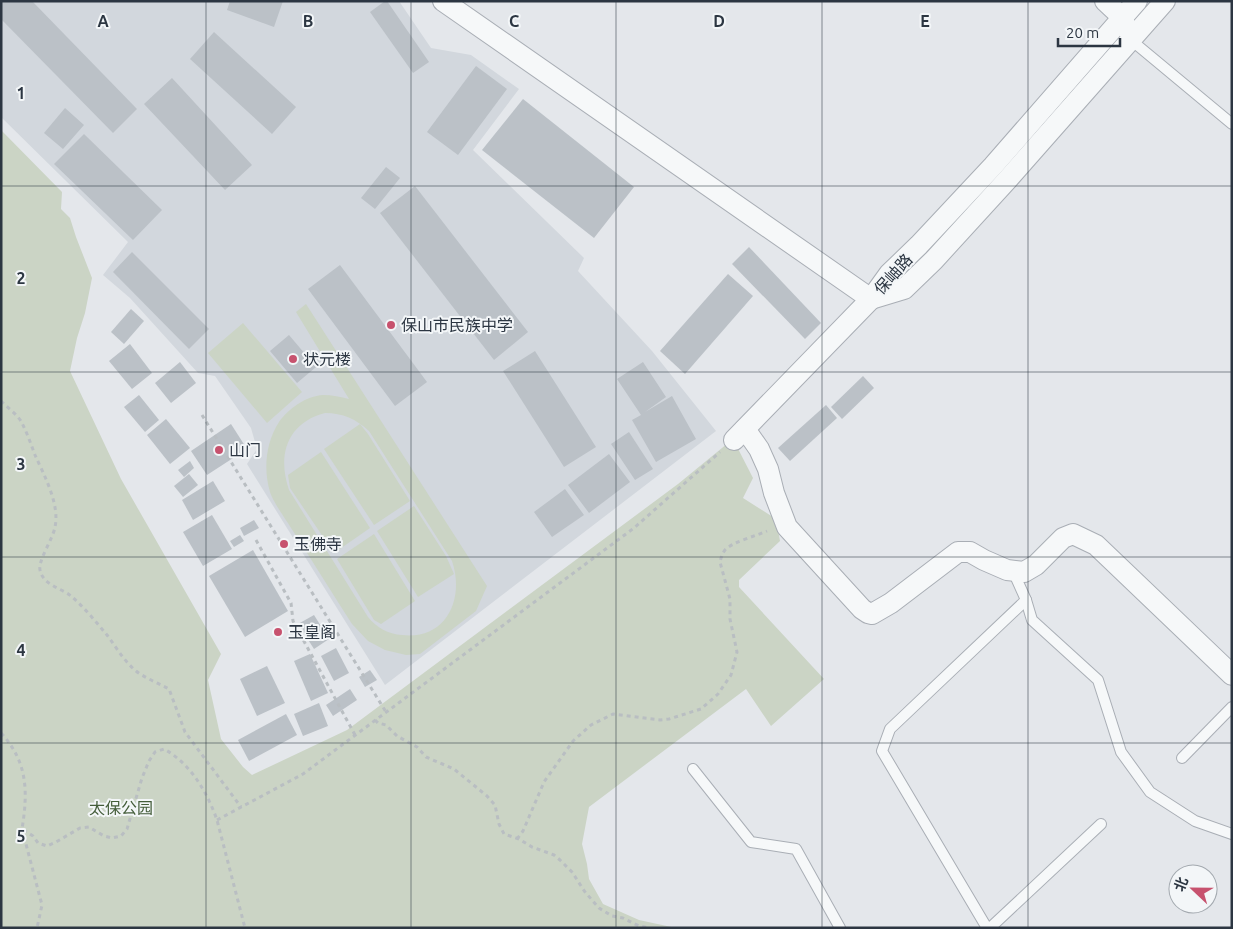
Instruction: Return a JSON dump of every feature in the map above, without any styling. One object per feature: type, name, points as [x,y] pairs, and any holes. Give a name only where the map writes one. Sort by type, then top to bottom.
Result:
[{"type":"street","points":[[443,1],[871,299],[739,434],[759,450],[768,469],[774,493],[787,527],[862,609],[872,614],[891,603],[958,552],[970,552],[1007,570],[1024,572],[1036,565],[1063,538],[1073,534],[1096,545],[1232,675]]},
{"type":"street","points":[[1105,1],[1122,17],[1131,40]]},
{"type":"street","name":"保岫路","points":[[871,299],[890,274],[993,166],[1137,1]]},
{"type":"street","name":"保岫路","points":[[871,299],[904,289],[934,260],[1008,180],[1165,1]]},
{"type":"lane","points":[[1131,40],[1232,124]]},
{"type":"lane","points":[[1013,571],[1026,600],[1032,620],[1098,680],[1120,752],[1150,792],[1195,821],[1232,834]]},
{"type":"lane","points":[[1026,600],[890,729],[882,751],[988,928],[1100,824]]},
{"type":"lane","points":[[1182,758],[1232,707]]},
{"type":"lane","points":[[693,769],[751,842],[796,850],[840,928]]},
{"type":"path","points":[[1,401],[21,421],[50,490],[55,508],[56,526],[50,544],[41,560],[40,568],[43,576],[54,587],[70,596],[83,609],[138,672],[169,689],[185,732],[241,807]]},
{"type":"path","points":[[202,415],[386,712]]},
{"type":"path","points":[[217,820],[303,774],[634,528],[739,434]]},
{"type":"path","points":[[517,839],[523,831],[544,782],[573,741],[591,725],[612,714],[660,720],[669,719],[701,709],[718,694],[731,675],[737,652],[730,619],[730,599],[720,562],[721,558],[725,550],[732,544],[767,531],[782,513]]},
{"type":"path","points":[[256,540],[291,603],[293,621],[355,734]]},
{"type":"path","points":[[375,720],[386,725],[397,736],[417,747],[426,757],[454,770],[487,796],[495,805],[499,824],[504,834],[554,855],[572,872],[599,908],[612,916],[650,928]]},
{"type":"path","points":[[1,733],[12,746],[21,764],[26,789],[26,807],[22,829],[42,905],[37,928]]},
{"type":"path","points":[[22,829],[33,836],[38,844],[47,846],[80,828],[89,827],[104,836],[112,838],[121,836],[127,829],[149,760],[155,752],[164,749],[185,765],[211,803],[245,928]]},
{"type":"shaded area","name":"保山市民族中学","points":[[1,1],[399,1],[431,48],[471,55],[519,89],[473,150],[584,258],[578,271],[652,351],[716,431],[385,685],[247,464],[257,449],[251,428],[215,376],[198,373],[130,298],[103,275],[128,242],[1,117]]},
{"type":"green space","name":"太保公园","points":[[1,130],[62,192],[61,209],[70,218],[92,278],[70,371],[121,479],[221,654],[208,680],[221,739],[243,767],[252,775],[347,730],[678,484],[733,439],[753,478],[743,498],[776,519],[780,541],[739,580],[739,587],[824,679],[771,726],[746,689],[589,807],[582,844],[589,879],[603,904],[639,920],[676,928],[1,928]]},
{"type":"green space","points":[[306,304],[487,586],[476,611],[420,654],[406,655],[385,650],[368,641],[352,624],[270,492],[266,465],[267,456],[271,438],[283,417],[298,404],[317,396],[330,395],[349,399],[296,312]],"holes":[[[325,413],[338,414],[349,418],[369,431],[452,561],[456,589],[453,602],[441,624],[430,631],[417,635],[402,635],[383,630],[371,621],[289,490],[284,465],[288,442],[302,424]]]},
{"type":"green space","points":[[243,323],[302,392],[267,423],[208,353]]},
{"type":"green space","points":[[360,424],[410,501],[374,525],[324,449]]},
{"type":"green space","points":[[321,452],[370,528],[334,553],[290,488],[288,475]]},
{"type":"green space","points":[[414,506],[446,556],[454,574],[418,597],[377,531]]},
{"type":"green space","points":[[374,534],[415,601],[381,624],[374,620],[337,559]]},
{"type":"building","points":[[3,1],[32,1],[137,109],[113,133],[1,19],[1,3]]},
{"type":"building","points":[[230,1],[283,1],[274,27],[227,10]]},
{"type":"building","points":[[387,1],[429,62],[413,73],[370,12]]},
{"type":"building","points":[[214,32],[296,107],[272,134],[190,59]]},
{"type":"building","points":[[476,66],[507,89],[458,155],[427,132]]},
{"type":"building","points":[[172,78],[252,165],[225,190],[144,104]]},
{"type":"building","points":[[523,99],[634,187],[594,238],[482,150]]},
{"type":"building","points":[[65,108],[84,125],[63,149],[44,133]]},
{"type":"building","points":[[84,134],[162,210],[133,240],[54,164]]},
{"type":"building","points":[[386,167],[400,178],[375,209],[361,198]]},
{"type":"building","points":[[415,186],[528,332],[494,360],[380,213]]},
{"type":"building","points":[[749,247],[821,323],[805,339],[732,264]]},
{"type":"building","points":[[132,252],[209,329],[189,349],[113,272]]},
{"type":"building","points":[[340,265],[427,382],[395,406],[308,289]]},
{"type":"building","points":[[728,274],[753,296],[685,374],[660,351]]},
{"type":"building","points":[[131,309],[144,321],[124,344],[111,332]]},
{"type":"building","name":"状元楼","points":[[289,335],[316,367],[297,383],[270,351]]},
{"type":"building","points":[[130,344],[152,373],[132,389],[109,361]]},
{"type":"building","points":[[535,351],[596,447],[564,467],[503,371]]},
{"type":"building","points":[[180,362],[196,383],[171,403],[155,383]]},
{"type":"building","points":[[643,362],[666,397],[645,412],[672,396],[696,439],[656,462],[632,420],[641,415],[617,379]]},
{"type":"building","points":[[863,376],[874,388],[842,419],[831,407]]},
{"type":"building","points":[[139,395],[159,420],[145,432],[124,407]]},
{"type":"building","points":[[826,405],[837,418],[790,461],[778,448]]},
{"type":"building","points":[[166,419],[190,448],[170,464],[147,435]]},
{"type":"building","name":"山门","points":[[231,424],[247,449],[207,475],[191,451]]},
{"type":"building","points":[[629,432],[653,469],[635,480],[611,444]]},
{"type":"building","points":[[609,454],[630,482],[589,513],[568,485]]},
{"type":"building","points":[[190,461],[194,468],[184,477],[178,470]]},
{"type":"building","points":[[189,474],[198,485],[183,497],[174,486]]},
{"type":"building","points":[[213,481],[225,501],[193,520],[182,500]]},
{"type":"building","points":[[565,489],[584,515],[552,537],[534,512]]},
{"type":"building","points":[[212,515],[232,549],[203,566],[183,532]]},
{"type":"building","points":[[254,520],[259,528],[244,536],[240,528]]},
{"type":"building","points":[[240,535],[244,541],[234,547],[230,541]]},
{"type":"building","name":"玉皇阁","points":[[253,550],[288,611],[245,637],[209,576]]},
{"type":"building","points":[[314,615],[329,639],[314,649],[298,624]]},
{"type":"building","points":[[336,648],[349,673],[334,681],[321,656]]},
{"type":"building","points":[[310,654],[328,693],[311,701],[294,661]]},
{"type":"building","points":[[267,666],[285,703],[257,716],[240,679]]},
{"type":"building","points":[[370,670],[377,680],[365,687],[359,677]]},
{"type":"building","points":[[350,689],[357,700],[333,716],[326,705]]},
{"type":"building","points":[[319,703],[328,726],[303,736],[294,714]]},
{"type":"building","points":[[286,714],[297,735],[249,761],[238,740]]},
{"type":"place","name":"保山市民族中学","points":[[391,325]]},
{"type":"place","name":"状元楼","points":[[293,359]]},
{"type":"place","name":"山门","points":[[219,450]]},
{"type":"place","name":"玉佛寺","points":[[284,544]]},
{"type":"place","name":"玉皇阁","points":[[278,632]]}]
